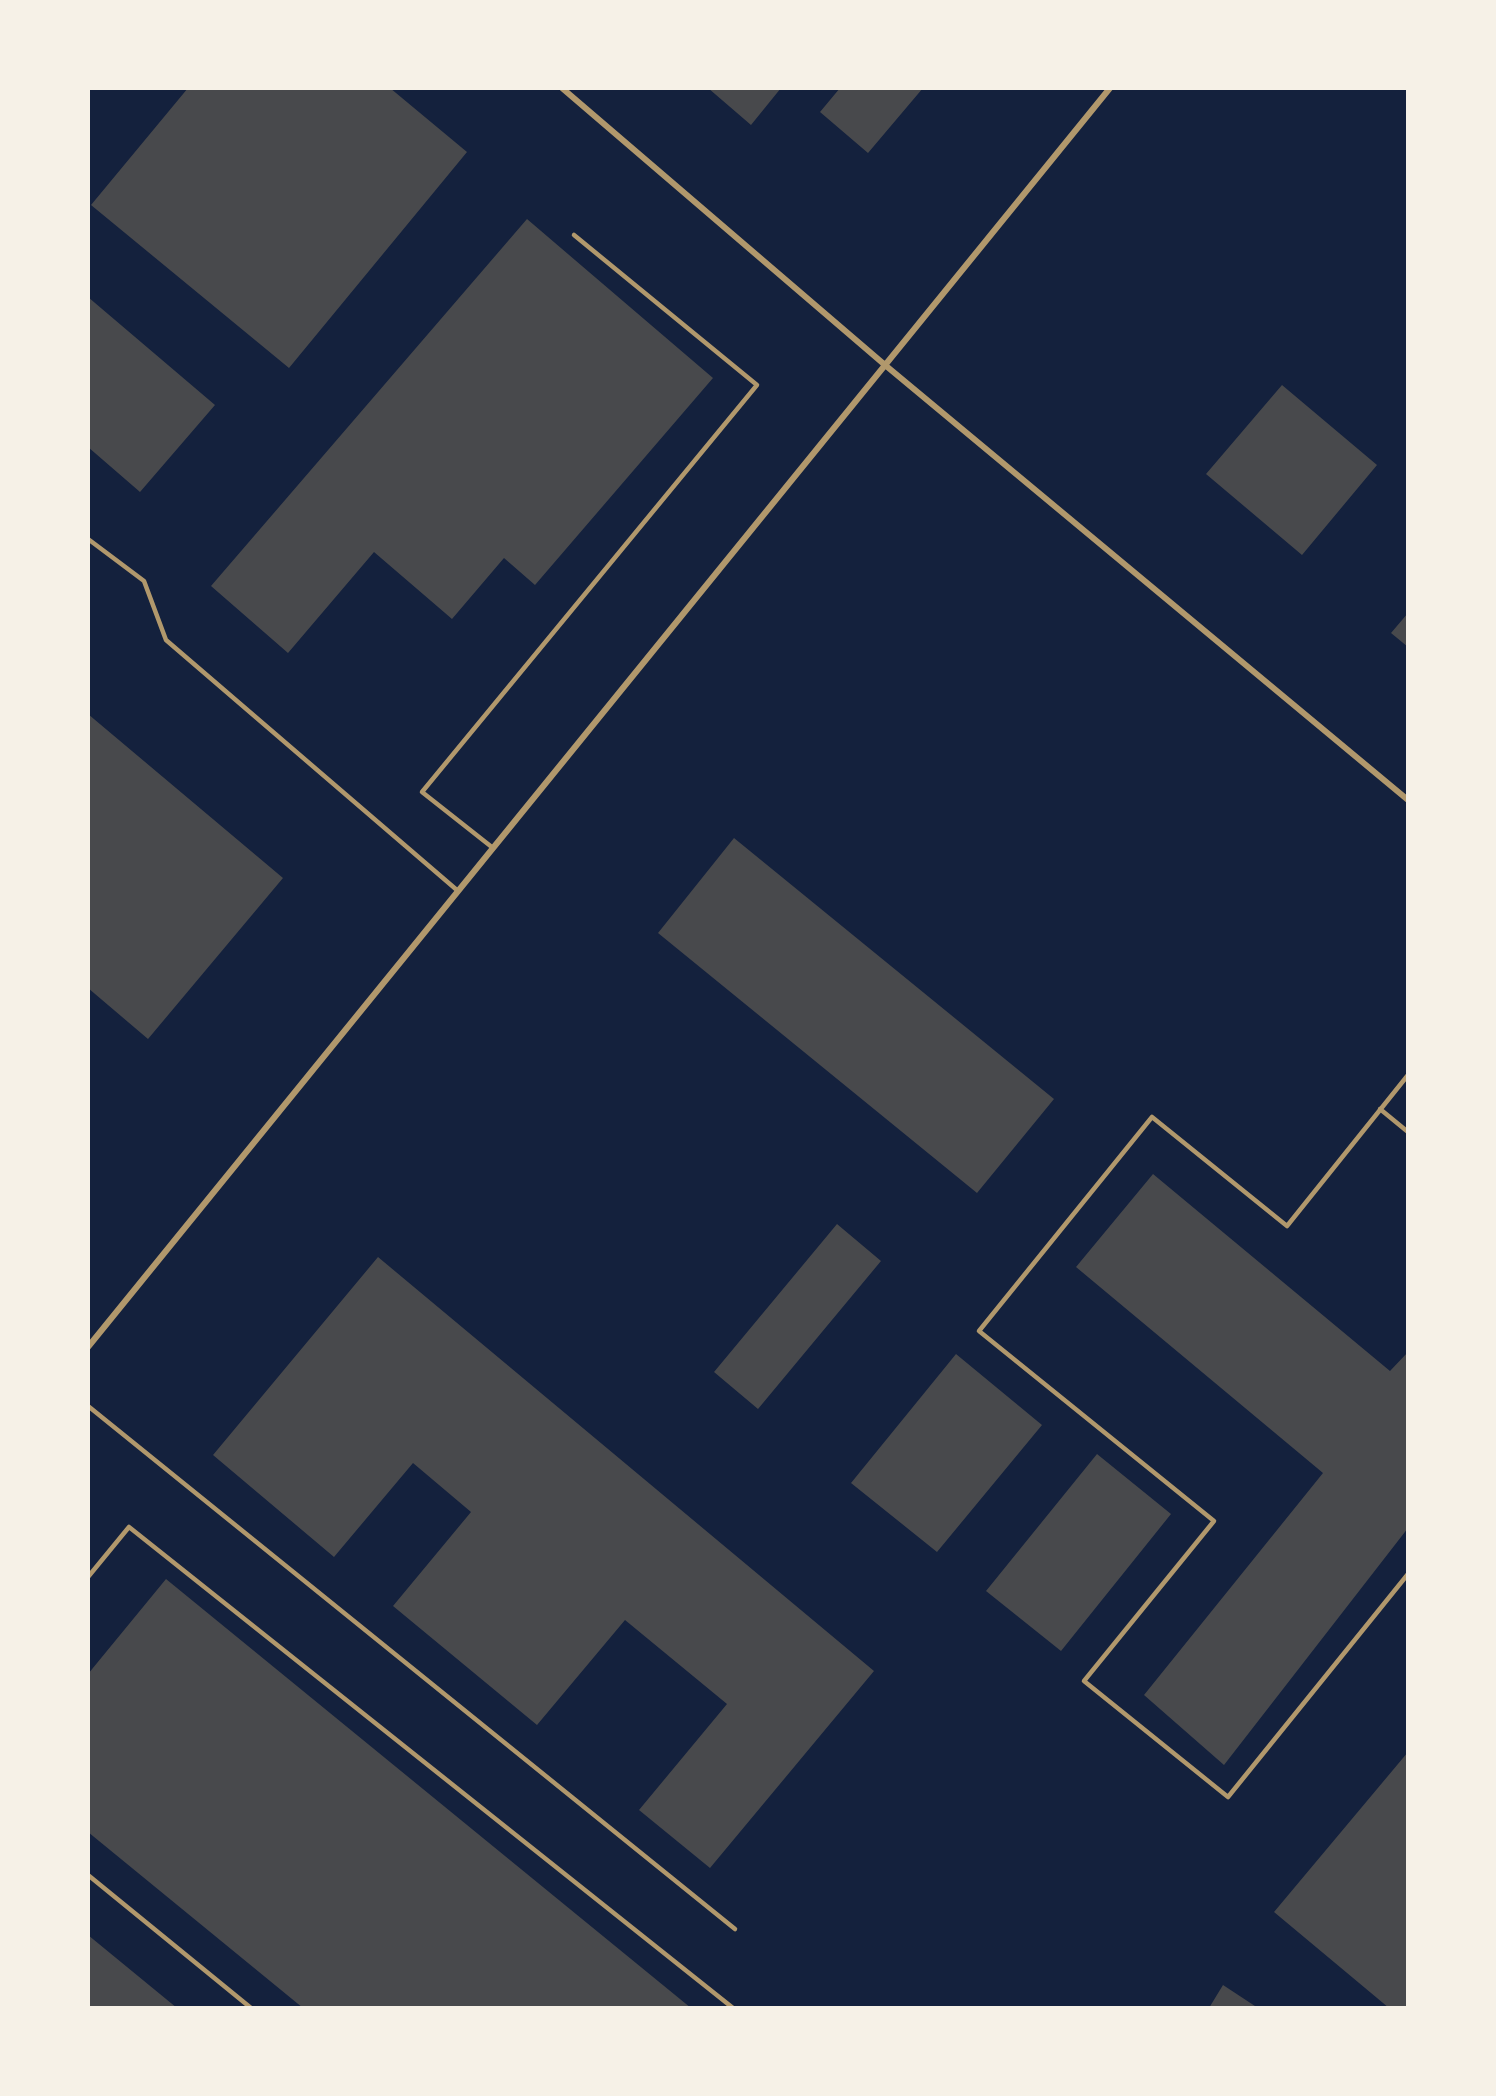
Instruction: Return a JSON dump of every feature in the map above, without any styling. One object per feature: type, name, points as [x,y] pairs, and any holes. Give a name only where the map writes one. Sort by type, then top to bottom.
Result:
[{"type":"street","points":[[561,88],[885,365],[1407,800]]},
{"type":"street","points":[[88,1347],[1110,88]]},
{"type":"lane","points":[[493,848],[422,792],[757,386],[574,235]]},
{"type":"lane","points":[[88,539],[144,581],[166,640],[458,891]]},
{"type":"lane","points":[[1407,1075],[1287,1226],[1152,1117],[979,1331],[1214,1521],[1084,1681],[1228,1797],[1407,1574]]},
{"type":"lane","points":[[1380,1109],[1407,1132]]},
{"type":"lane","points":[[88,1406],[735,1929]]},
{"type":"lane","points":[[88,1577],[129,1527],[733,2007]]},
{"type":"lane","points":[[88,1875],[251,2007]]},
{"type":"building","points":[[188,88],[390,88],[467,152],[289,368],[91,205]]},
{"type":"building","points":[[708,88],[781,88],[751,125]]},
{"type":"building","points":[[840,88],[923,88],[868,153],[820,112]]},
{"type":"building","points":[[527,219],[713,378],[535,585],[504,558],[452,619],[374,552],[288,653],[211,586]]},
{"type":"building","points":[[88,297],[215,405],[140,492],[88,447]]},
{"type":"building","points":[[1282,385],[1377,465],[1302,555],[1206,474]]},
{"type":"building","points":[[1408,613],[1408,647],[1391,633]]},
{"type":"building","points":[[88,714],[283,878],[148,1039],[88,988]]},
{"type":"building","points":[[734,838],[1054,1099],[977,1193],[658,933]]},
{"type":"building","points":[[1153,1174],[1390,1371],[1408,1352],[1408,1528],[1224,1765],[1144,1695],[1323,1473],[1076,1267]]},
{"type":"building","points":[[837,1224],[881,1261],[758,1409],[714,1372]]},
{"type":"building","points":[[378,1257],[874,1671],[710,1868],[639,1810],[727,1704],[625,1620],[537,1725],[393,1606],[471,1512],[413,1463],[334,1557],[213,1455]]},
{"type":"building","points":[[956,1354],[1042,1425],[937,1552],[851,1483]]},
{"type":"building","points":[[1097,1454],[1171,1514],[1061,1651],[986,1591]]},
{"type":"building","points":[[166,1579],[691,2008],[303,2008],[88,1832],[88,1674]]},
{"type":"building","points":[[1408,1752],[1408,2008],[1389,2008],[1274,1912]]},
{"type":"building","points":[[88,1935],[177,2008],[88,2008]]},
{"type":"building","points":[[1223,1985],[1258,2008],[1209,2008]]}]
